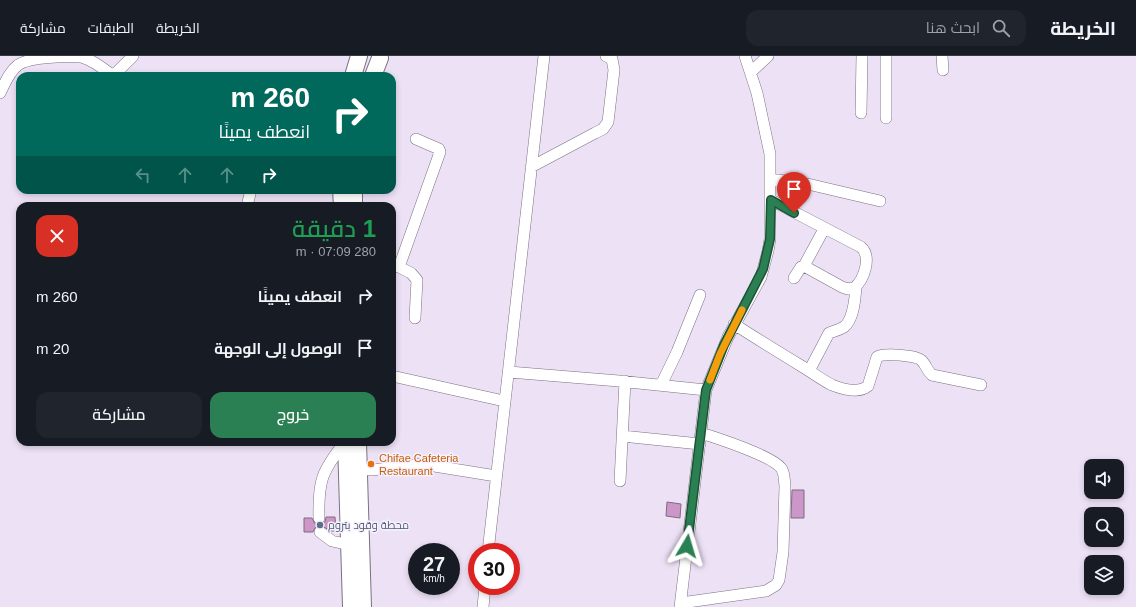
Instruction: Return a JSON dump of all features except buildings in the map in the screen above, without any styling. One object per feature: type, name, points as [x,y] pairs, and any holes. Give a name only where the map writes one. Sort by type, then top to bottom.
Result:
[{"type":"highway","points":[[354,72],[359,56]]},
{"type":"highway","points":[[374,72],[377,57]]},
{"type":"highway","points":[[345,446],[350,545],[351,607]]},
{"type":"highway","points":[[358,446],[363,607]]},
{"type":"street","points":[[117,72],[132,56]]},
{"type":"street","points":[[489,543],[544,56]]},
{"type":"street","points":[[531,167],[603,129],[608,122],[614,70],[612,59],[606,56]]},
{"type":"street","points":[[622,436],[700,438],[757,454],[781,468],[784,474],[785,486],[781,570],[779,580],[776,585],[766,590],[681,605],[700,438],[706,390],[734,324],[763,269],[770,239],[771,179],[767,140],[751,72],[745,56]]},
{"type":"street","points":[[751,72],[768,56]]},
{"type":"street","points":[[861,113],[862,56]]},
{"type":"street","points":[[886,56],[886,118]]},
{"type":"street","points":[[942,56],[943,70]]},
{"type":"street","points":[[0,93],[11,72],[23,62],[29,60],[58,57],[82,57],[90,60],[107,72]]},
{"type":"street","points":[[415,318],[417,280],[411,273],[396,267],[440,152],[439,149],[416,139]]},
{"type":"street","points":[[771,179],[812,185],[880,201]]},
{"type":"street","points":[[771,200],[861,247],[865,251],[867,263],[856,287],[854,305],[846,325],[828,333],[809,371]]},
{"type":"street","points":[[794,278],[801,267],[804,266],[824,229]]},
{"type":"street","points":[[804,266],[842,287],[851,289],[856,287]]},
{"type":"street","points":[[661,385],[680,346],[700,295]]},
{"type":"street","points":[[734,324],[766,346],[833,385],[848,390],[860,390],[865,388],[870,382],[877,357],[886,354],[918,358],[924,363],[932,375],[981,385]]},
{"type":"street","points":[[509,372],[625,381],[706,390]]},
{"type":"street","points":[[396,377],[504,401]]},
{"type":"street","points":[[620,481],[625,381]]},
{"type":"street","points":[[319,518],[322,475],[342,446]]},
{"type":"street","points":[[358,469],[372,470],[422,464],[496,476]]},
{"type":"street","points":[[320,532],[332,541],[350,545]]},
{"type":"street","points":[[483,607],[484,595]]},
{"type":"slow traffic","points":[[710,380],[720,354],[742,310]]},
{"type":"place","name":"Chifae Cafeteria Restaurant","points":[[371,464]]},
{"type":"place","name":"محطة وقود بتروم","points":[[320,525]]},
{"type":"route","points":[[687,546],[706,390],[734,324],[761,277],[770,239],[771,200],[794,213]]}]
